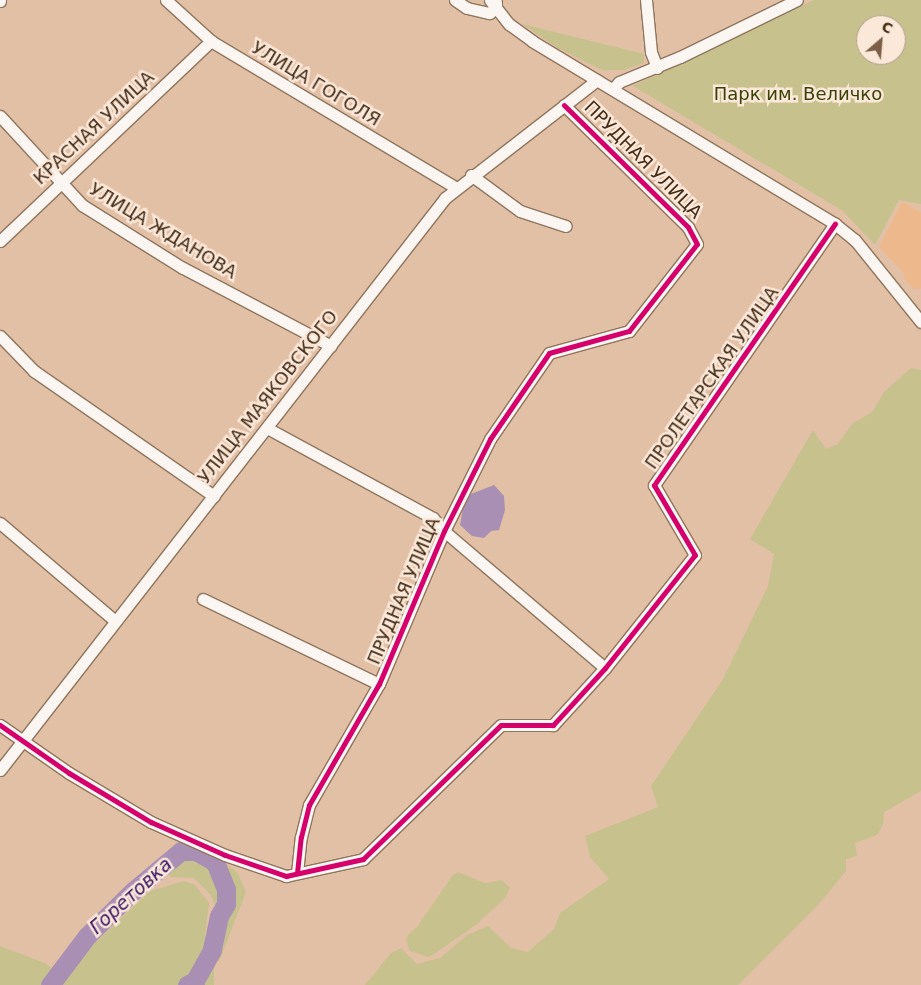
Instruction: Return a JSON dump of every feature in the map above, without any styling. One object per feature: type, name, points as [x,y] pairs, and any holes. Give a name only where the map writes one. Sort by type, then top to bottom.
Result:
[{"type":"street","name":"УЛИЦА ГОГОЛЯ","points":[[166,0],[211,41],[455,188]]},
{"type":"street","points":[[455,0],[468,8],[489,13],[494,3],[509,24],[532,42],[836,224],[855,240],[921,322]]},
{"type":"street","points":[[646,0],[652,52],[657,68]]},
{"type":"street","points":[[613,89],[619,82],[657,68],[796,0]]},
{"type":"street","name":"КРАСНАЯ УЛИЦА","points":[[0,241],[211,41]]},
{"type":"street","name":"УЛИЦА МАЯКОВСКОГО","points":[[0,770],[455,188],[597,80]]},
{"type":"street","name":"ПРУДНАЯ УЛИЦА","points":[[297,873],[301,837],[309,805],[379,684],[444,531],[490,439],[549,353],[629,331],[697,244],[688,226],[564,105]]},
{"type":"street","name":"УЛИЦА ЖДАНОВА","points":[[0,116],[60,184],[82,205],[183,268],[331,346]]},
{"type":"street","points":[[470,175],[520,211],[566,226]]},
{"type":"street","name":"ПРОЛЕТАРСКАЯ УЛИЦА","points":[[0,725],[69,774],[151,822],[234,858],[286,876],[363,859],[501,725],[552,725],[605,668],[696,555],[654,485],[836,224]]},
{"type":"street","points":[[0,336],[34,370],[214,496]]},
{"type":"street","points":[[267,428],[433,518],[444,531],[605,668]]},
{"type":"street","points":[[0,523],[115,621]]},
{"type":"street","points":[[203,599],[379,684]]},
{"type":"shaded area","points":[[902,202],[921,212],[921,289],[913,289],[903,277],[904,273],[879,247]]},
{"type":"shaded area","points":[[494,485],[504,496],[505,510],[499,530],[491,531],[484,538],[472,536],[460,525],[464,503],[471,494]]},
{"type":"green space","name":"Парк им. Величко","points":[[814,0],[921,0],[921,204],[899,200],[875,245],[843,211],[633,86]]},
{"type":"green space","points":[[522,24],[644,54],[644,63],[624,70],[602,70],[558,48]]},
{"type":"green space","points":[[911,368],[921,370],[921,791],[884,812],[883,825],[877,835],[855,843],[857,856],[846,859],[846,871],[818,905],[738,985],[365,985],[391,953],[401,948],[417,964],[440,958],[467,935],[488,926],[511,948],[528,952],[554,929],[560,913],[609,879],[590,857],[585,836],[658,807],[651,786],[723,679],[768,586],[774,554],[750,539],[813,430],[826,449],[838,444],[852,424],[872,412],[884,392]]},
{"type":"green space","points":[[198,850],[210,853],[237,872],[246,892],[219,962],[209,953],[210,929],[215,906],[211,895],[194,878],[170,877],[168,865],[172,854]]},
{"type":"green space","points":[[458,872],[485,883],[502,880],[510,888],[504,899],[477,924],[434,954],[428,957],[410,951],[406,940],[408,935],[417,927],[453,875]]},
{"type":"green space","points":[[184,881],[195,885],[209,903],[205,936],[214,969],[214,985],[0,985],[0,946],[45,963],[54,970],[77,966],[82,955],[150,891]]},
{"type":"waterway","name":"Горетовка","points":[[50,985],[87,936],[133,891],[181,851],[196,851],[215,862],[226,889],[226,904],[219,916],[212,950],[195,981],[187,985]]},
{"type":"cycle path","points":[[297,873],[301,837],[309,805],[379,684],[444,531],[490,439],[549,353],[629,331],[697,244],[688,227],[564,105]]},
{"type":"cycle path","points":[[0,725],[69,773],[151,822],[225,855],[286,876],[363,859],[501,725],[553,725],[605,668],[695,555],[654,485],[835,224]]}]
